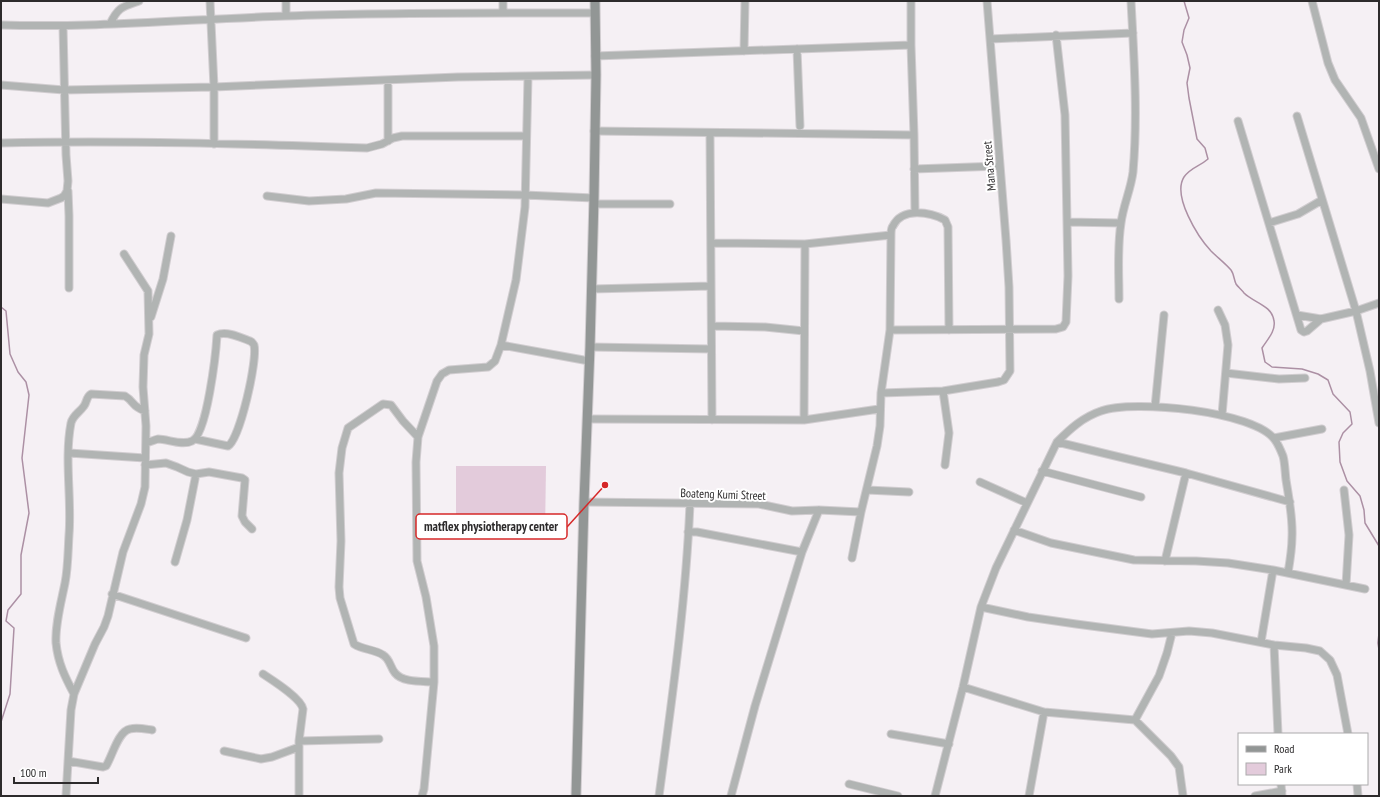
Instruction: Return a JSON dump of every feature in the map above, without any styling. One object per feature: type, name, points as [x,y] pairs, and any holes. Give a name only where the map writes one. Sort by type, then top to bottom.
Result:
[{"type":"street","points":[[110,24],[121,4],[138,1]]},
{"type":"street","points":[[210,1],[214,87],[214,144]]},
{"type":"street","points":[[286,1],[286,16]]},
{"type":"street","points":[[503,1],[503,13]]},
{"type":"street","points":[[576,796],[584,502],[592,289],[596,75],[595,1]]},
{"type":"street","points":[[744,51],[745,1]]},
{"type":"street","points":[[911,1],[915,213]]},
{"type":"street","name":"Mana Street","points":[[881,394],[943,391],[1004,380],[1010,371],[1010,330],[1006,240],[987,1]]},
{"type":"street","points":[[1119,299],[1118,260],[1121,223],[1133,174],[1135,119],[1134,33],[1131,1]]},
{"type":"street","points":[[1312,1],[1328,63],[1335,80],[1361,118],[1379,169]]},
{"type":"street","points":[[1,25],[63,26],[286,16],[440,12],[595,13]]},
{"type":"street","points":[[63,26],[69,216],[69,288]]},
{"type":"street","points":[[990,39],[1056,35],[1134,33]]},
{"type":"street","points":[[890,330],[1056,329],[1063,327],[1066,322],[1068,276],[1065,115],[1056,35]]},
{"type":"street","points":[[595,56],[911,45]]},
{"type":"street","points":[[797,49],[800,126]]},
{"type":"street","points":[[1,86],[64,90],[214,87],[458,77],[596,75]]},
{"type":"street","points":[[422,796],[424,789],[434,682],[434,646],[431,620],[417,561],[416,462],[418,437],[437,381],[442,374],[449,370],[488,367],[495,361],[502,345],[520,258],[525,207],[524,195],[528,77]]},
{"type":"street","points":[[388,80],[388,141]]},
{"type":"street","points":[[1297,116],[1356,311],[1370,372],[1379,423]]},
{"type":"street","points":[[1238,121],[1302,330],[1304,332],[1307,331],[1321,319]]},
{"type":"street","points":[[594,131],[914,135]]},
{"type":"street","points":[[710,133],[712,420]]},
{"type":"street","points":[[1,143],[66,142],[214,144],[367,148],[402,136],[526,136]]},
{"type":"street","points":[[914,169],[1000,166]]},
{"type":"street","points":[[1,199],[48,203],[64,196],[68,188]]},
{"type":"street","points":[[267,196],[308,201],[346,199],[376,193],[524,195],[594,201],[670,204]]},
{"type":"street","points":[[1269,222],[1298,214],[1322,200]]},
{"type":"street","points":[[852,558],[861,512],[877,446],[880,426],[879,409],[890,330],[891,235],[892,226],[900,216],[915,213],[934,215],[944,220],[948,227],[949,330]]},
{"type":"street","points":[[1066,222],[1121,223]]},
{"type":"street","points":[[711,242],[805,244],[891,235]]},
{"type":"street","points":[[150,321],[163,279],[171,236]]},
{"type":"street","points":[[804,420],[805,244]]},
{"type":"street","points":[[66,796],[74,694],[108,616],[122,552],[141,504],[145,487],[146,443],[143,386],[144,355],[149,334],[150,321],[148,291],[124,254]]},
{"type":"street","points":[[592,289],[711,286]]},
{"type":"street","points":[[1297,315],[1321,319],[1356,311],[1379,303]]},
{"type":"street","points":[[1218,310],[1225,325],[1228,345],[1222,415]]},
{"type":"street","points":[[1155,407],[1164,315]]},
{"type":"street","points":[[712,326],[764,327],[804,331]]},
{"type":"street","points":[[146,443],[158,439],[192,442],[199,434],[205,416],[216,352],[217,335],[231,335],[250,340],[254,347],[252,380],[234,440],[228,446],[195,439]]},
{"type":"street","points":[[502,345],[589,361]]},
{"type":"street","points":[[590,347],[711,349]]},
{"type":"street","points":[[1226,373],[1279,379],[1305,378]]},
{"type":"street","points":[[943,391],[949,433],[945,465]]},
{"type":"street","points":[[74,694],[62,671],[57,655],[56,641],[59,611],[65,582],[69,533],[69,453],[72,421],[76,413],[84,406],[89,395],[91,394],[125,396],[128,397],[136,408],[145,410]]},
{"type":"street","points":[[418,437],[391,405],[387,403],[383,404],[348,428],[342,448],[339,473],[341,541],[339,587],[340,598],[354,644],[360,648],[382,654],[388,658],[395,673],[402,679],[434,682]]},
{"type":"street","points":[[935,796],[963,687],[981,607],[996,568],[1057,442],[1070,429],[1086,417],[1102,410],[1126,406],[1188,409],[1222,415],[1257,426],[1274,438],[1283,456],[1290,502],[1292,537],[1288,573]]},
{"type":"street","points":[[587,419],[804,420],[879,409]]},
{"type":"street","points":[[1274,438],[1322,429]]},
{"type":"street","points":[[1057,442],[1186,473],[1290,502]]},
{"type":"street","points":[[69,453],[166,463],[196,474],[209,472],[242,478],[245,480],[242,516],[245,522],[252,529]]},
{"type":"street","points":[[1042,471],[1141,497]]},
{"type":"street","points":[[1165,561],[1186,473]]},
{"type":"street","points":[[175,562],[187,520],[196,474]]},
{"type":"street","points":[[980,482],[1027,503]]},
{"type":"street","points":[[867,490],[909,492]]},
{"type":"street","points":[[1344,490],[1349,535],[1346,585]]},
{"type":"street","name":"Boateng Kumi Street","points":[[584,502],[759,504],[792,511],[819,510],[861,512]]},
{"type":"street","points":[[659,796],[677,656],[690,503]]},
{"type":"street","points":[[731,796],[755,706],[802,552],[819,510]]},
{"type":"street","points":[[1014,530],[1051,543],[1134,560],[1228,563],[1273,570],[1365,589]]},
{"type":"street","points":[[688,532],[802,552]]},
{"type":"street","points":[[1260,642],[1273,570]]},
{"type":"street","points":[[112,594],[246,638]]},
{"type":"street","points":[[981,607],[1028,617],[1152,634],[1189,631],[1212,633],[1274,645],[1320,651],[1330,660],[1337,675],[1348,733]]},
{"type":"street","points":[[1135,720],[1159,676],[1172,633]]},
{"type":"street","points":[[1274,645],[1278,733]]},
{"type":"street","points":[[263,674],[302,705],[303,709],[299,744],[300,796]]},
{"type":"street","points":[[963,687],[1044,712],[1135,720],[1171,756],[1179,767],[1183,796]]},
{"type":"street","points":[[1029,796],[1044,712]]},
{"type":"street","points":[[68,761],[103,767],[106,766],[124,731],[133,728],[152,730]]},
{"type":"street","points":[[891,734],[949,744]]},
{"type":"street","points":[[224,751],[261,759],[272,757],[299,744],[379,739]]},
{"type":"street","points":[[849,784],[898,796]]},
{"type":"street","points":[[1357,785],[1358,796]]},
{"type":"street","points":[[1256,796],[1282,790]]},
{"type":"green space","points":[[456,466],[546,466],[545,536],[456,536]]},
{"type":"waterway","points":[[1184,1],[1189,18],[1184,30],[1182,42],[1190,68],[1187,83],[1189,98],[1197,139],[1205,148],[1208,159],[1189,171],[1184,177],[1181,185],[1181,195],[1184,205],[1188,216],[1200,236],[1211,251],[1231,270],[1237,285],[1244,293],[1270,311],[1273,316],[1274,328],[1262,348],[1265,362],[1272,367],[1302,369],[1318,374],[1328,380],[1333,394],[1350,412],[1352,424],[1343,433],[1339,442],[1340,462],[1347,481],[1360,496],[1364,510],[1365,523],[1379,546]]},
{"type":"waterway","points":[[1,307],[6,311],[10,354],[18,372],[26,382],[29,395],[22,458],[29,513],[21,555],[21,594],[8,610],[6,621],[14,628],[10,694],[1,722]]},
{"type":"waterway","points":[[1379,560],[1379,581]]},
{"type":"waterway","points":[[1379,633],[1379,650]]},
{"type":"place","name":"matflex physiotherapy center","points":[[605,485]]}]
